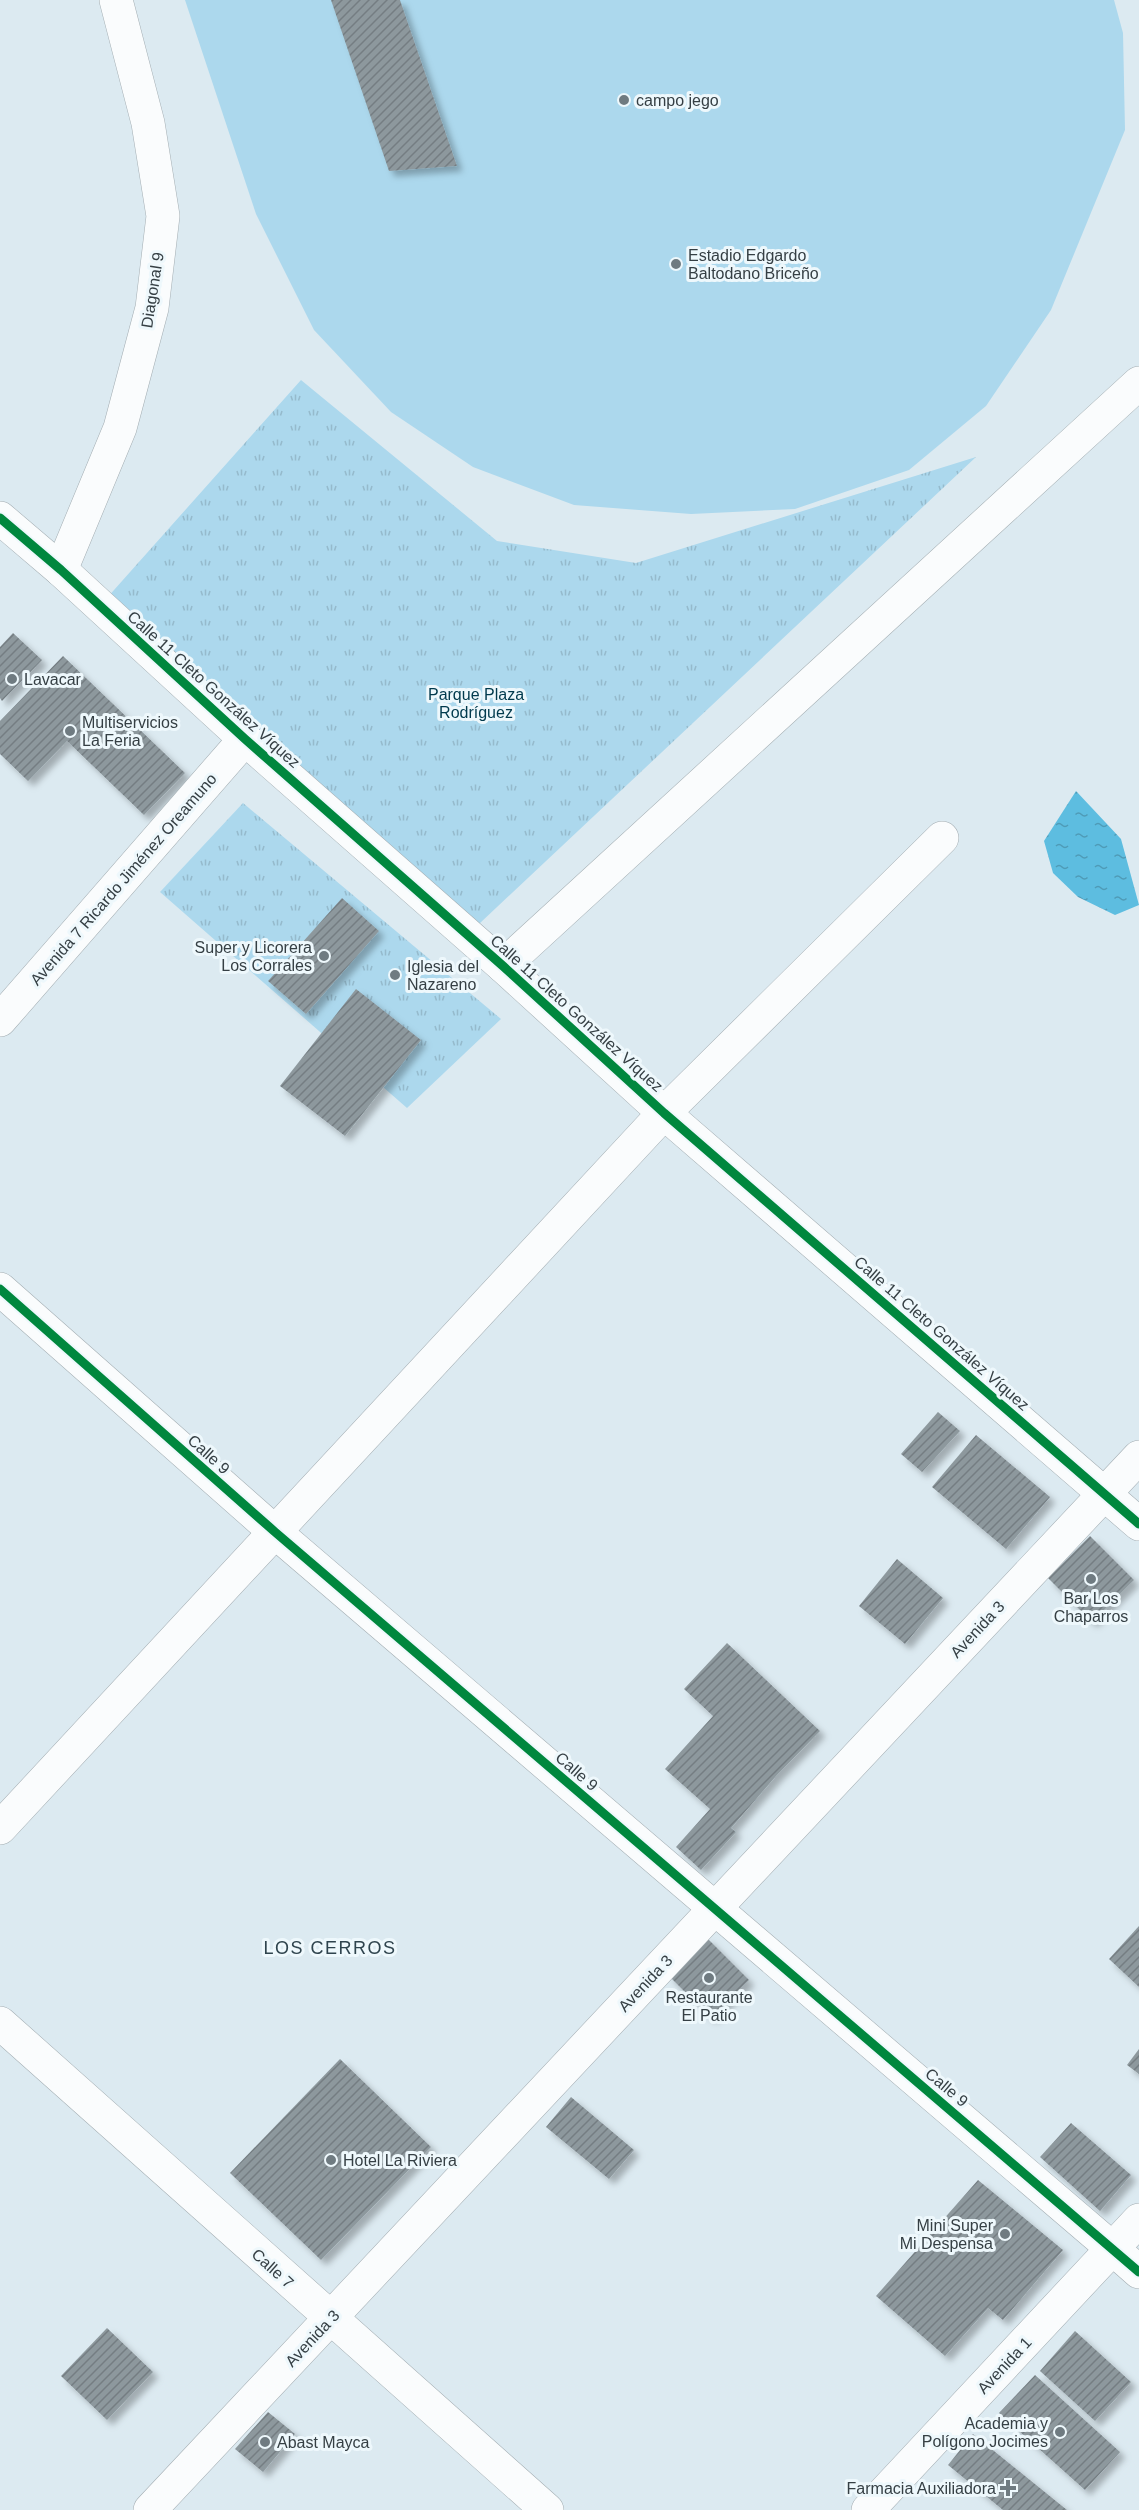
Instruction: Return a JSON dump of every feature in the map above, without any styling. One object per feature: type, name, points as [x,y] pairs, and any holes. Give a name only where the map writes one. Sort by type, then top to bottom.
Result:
[{"type":"street","name":"Diagonal 9","points":[[61,570],[120,428],[152,308],[163,216],[148,123],[116,0]]},
{"type":"street","points":[[503,966],[1139,384]]},
{"type":"street","name":"Calle 11 Cleto González Víquez","points":[[4,521],[61,570],[245,739],[503,966],[664,1113],[1139,1524]]},
{"type":"street","name":"Avenida 7 Ricardo Jiménez Oreamuno","points":[[0,1020],[245,739]]},
{"type":"street","points":[[0,1828],[664,1113],[942,838]]},
{"type":"street","name":"Calle 9","points":[[0,1288],[275,1532],[1139,2272]]},
{"type":"street","name":"Avenida 3","points":[[150,2510],[1139,1457]]},
{"type":"street","name":"Calle 7","points":[[0,2023],[547,2510]]},
{"type":"street","name":"Avenida 1","points":[[868,2510],[1139,2220]]},
{"type":"green space","name":"Estadio Edgardo Baltodano Briceño","points":[[185,0],[1114,0],[1123,33],[1125,130],[1051,310],[986,406],[909,470],[795,509],[691,514],[574,505],[473,467],[391,412],[314,330],[256,214]]},
{"type":"green space","name":"Parque Plaza Rodríguez","points":[[301,380],[497,541],[636,563],[976,457],[479,924],[106,599]]},
{"type":"green space","points":[[243,803],[501,1019],[407,1108],[160,892]]},
{"type":"water","points":[[1076,791],[1121,839],[1139,905],[1115,915],[1078,897],[1053,873],[1044,841]]},
{"type":"building","points":[[331,0],[400,0],[457,166],[389,171]]},
{"type":"building","name":"Lavacar","points":[[13,633],[42,660],[2,701],[0,698],[0,647]]},
{"type":"building","name":"Multiservicios La Feria","points":[[63,656],[185,773],[144,815],[67,741],[28,781],[0,754],[0,721]]},
{"type":"building","name":"Super y Licorera Los Corrales","points":[[342,898],[379,931],[306,1014],[268,981]]},
{"type":"building","points":[[356,989],[421,1040],[345,1136],[280,1086]]},
{"type":"building","points":[[938,1412],[960,1431],[922,1472],[901,1454]]},
{"type":"building","points":[[976,1435],[1050,1497],[1006,1549],[932,1487]]},
{"type":"building","name":"Bar Los Chaparros","points":[[1090,1536],[1134,1580],[1092,1622],[1048,1578]]},
{"type":"building","points":[[897,1559],[943,1598],[905,1644],[859,1606]]},
{"type":"building","points":[[727,1643],[820,1731],[776,1776],[731,1828],[736,1832],[701,1870],[676,1847],[710,1809],[665,1769],[713,1716],[684,1689]]},
{"type":"building","points":[[1139,1926],[1139,1987],[1109,1959]]},
{"type":"building","name":"Restaurante El Patio","points":[[706,1937],[749,1980],[711,2018],[668,1975]]},
{"type":"building","points":[[1139,2049],[1139,2074],[1127,2065]]},
{"type":"building","name":"Hotel La Riviera","points":[[340,2059],[431,2147],[321,2260],[230,2173]]},
{"type":"building","points":[[571,2097],[634,2150],[609,2179],[546,2127]]},
{"type":"building","points":[[1071,2123],[1131,2175],[1100,2211],[1040,2157]]},
{"type":"building","points":[[978,2180],[1063,2250],[1003,2320],[988,2308],[945,2356],[876,2296]]},
{"type":"building","points":[[107,2328],[153,2372],[107,2420],[61,2376]]},
{"type":"building","points":[[1075,2331],[1131,2382],[1095,2421],[1040,2371]]},
{"type":"building","name":"Academia y Polígono Jocimes","points":[[1035,2375],[1120,2452],[1085,2490],[999,2413]]},
{"type":"building","name":"Abast Mayca","points":[[268,2412],[295,2434],[263,2472],[235,2449]]},
{"type":"building","name":"Farmacia Auxiliadora","points":[[973,2434],[1067,2510],[1003,2510],[948,2465]]},
{"type":"cycle path","points":[[0,518],[61,570],[245,739],[503,966],[664,1113],[1139,1524]]},
{"type":"cycle path","points":[[0,1289],[275,1532],[1139,2272]]},
{"type":"place","name":"campo jego","points":[[624,100]]},
{"type":"place","name":"Estadio Edgardo Baltodano Briceño","points":[[676,264]]},
{"type":"place","name":"Lavacar","points":[[12,679]]},
{"type":"place","name":"Multiservicios La Feria","points":[[70,731]]},
{"type":"place","name":"Super y Licorera Los Corrales","points":[[324,956]]},
{"type":"place","name":"Iglesia del Nazareno","points":[[395,975]]},
{"type":"place","name":"Bar Los Chaparros","points":[[1091,1579]]},
{"type":"place","name":"Restaurante El Patio","points":[[709,1978]]},
{"type":"place","name":"Hotel La Riviera","points":[[331,2160]]},
{"type":"place","name":"Mini Super Mi Despensa","points":[[1005,2234]]},
{"type":"place","name":"Academia y Polígono Jocimes","points":[[1060,2432]]},
{"type":"place","name":"Abast Mayca","points":[[265,2442]]},
{"type":"place","name":"Farmacia Auxiliadora","points":[[1008,2488]]},
{"type":"district","name":"LOS CERROS","points":[[330,1948]]}]
